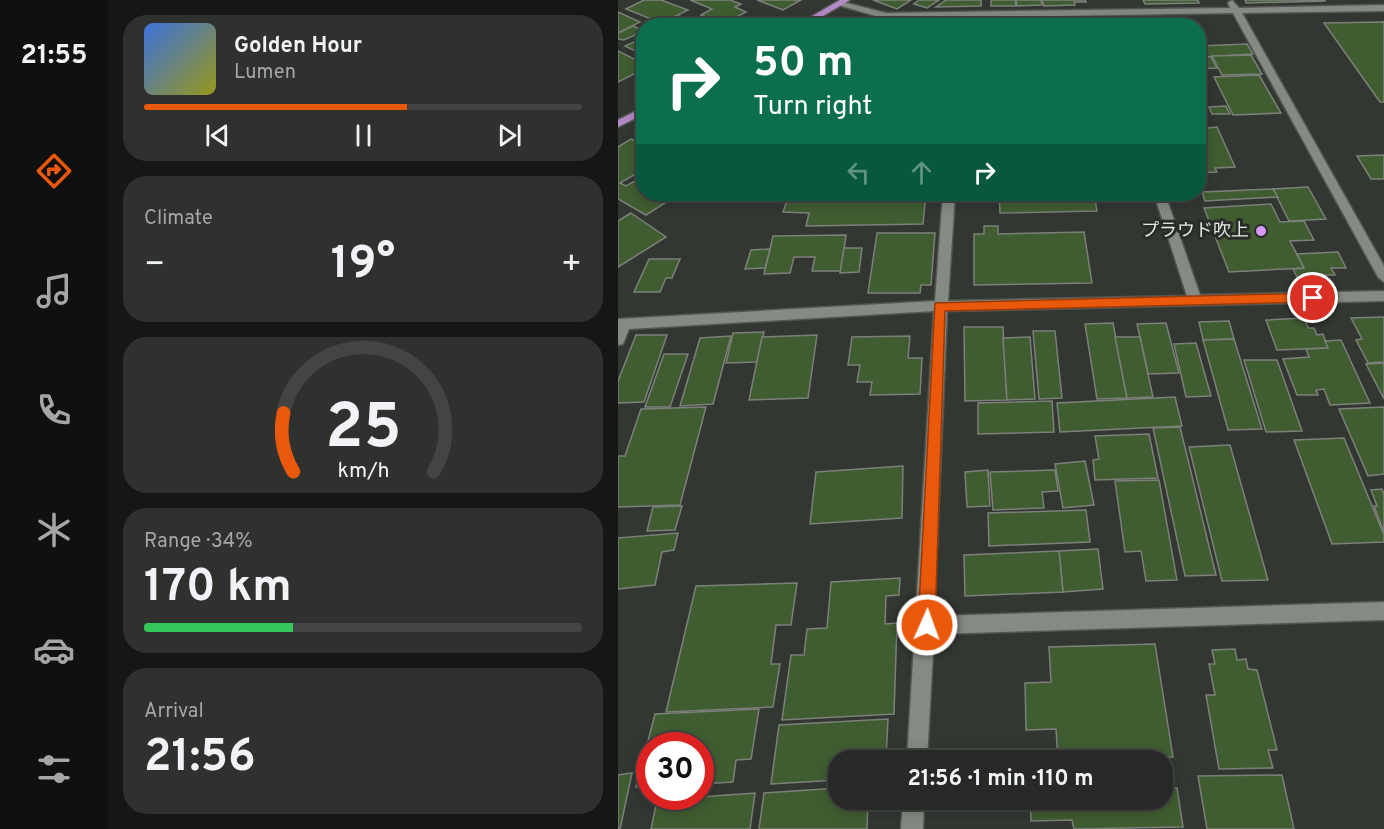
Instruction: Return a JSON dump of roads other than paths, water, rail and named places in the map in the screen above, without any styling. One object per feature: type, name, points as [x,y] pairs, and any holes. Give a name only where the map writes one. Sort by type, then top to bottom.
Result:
[{"type":"main road","points":[[814,18],[843,2]]},
{"type":"main road","points":[[618,124],[636,114]]},
{"type":"street","points":[[843,2],[886,16],[1100,12],[1233,5],[1384,8]]},
{"type":"street","points":[[1233,5],[1384,277]]},
{"type":"street","points":[[1100,12],[1102,18]]},
{"type":"street","points":[[918,750],[927,625],[939,306],[948,201]]},
{"type":"street","points":[[1161,201],[1195,301]]},
{"type":"street","points":[[618,340],[621,323],[939,306],[1384,296]]},
{"type":"street","points":[[927,625],[1384,611]]},
{"type":"street","points":[[912,829],[914,810]]},
{"type":"place","name":"プラウド吹上","points":[[1261,231]]}]
